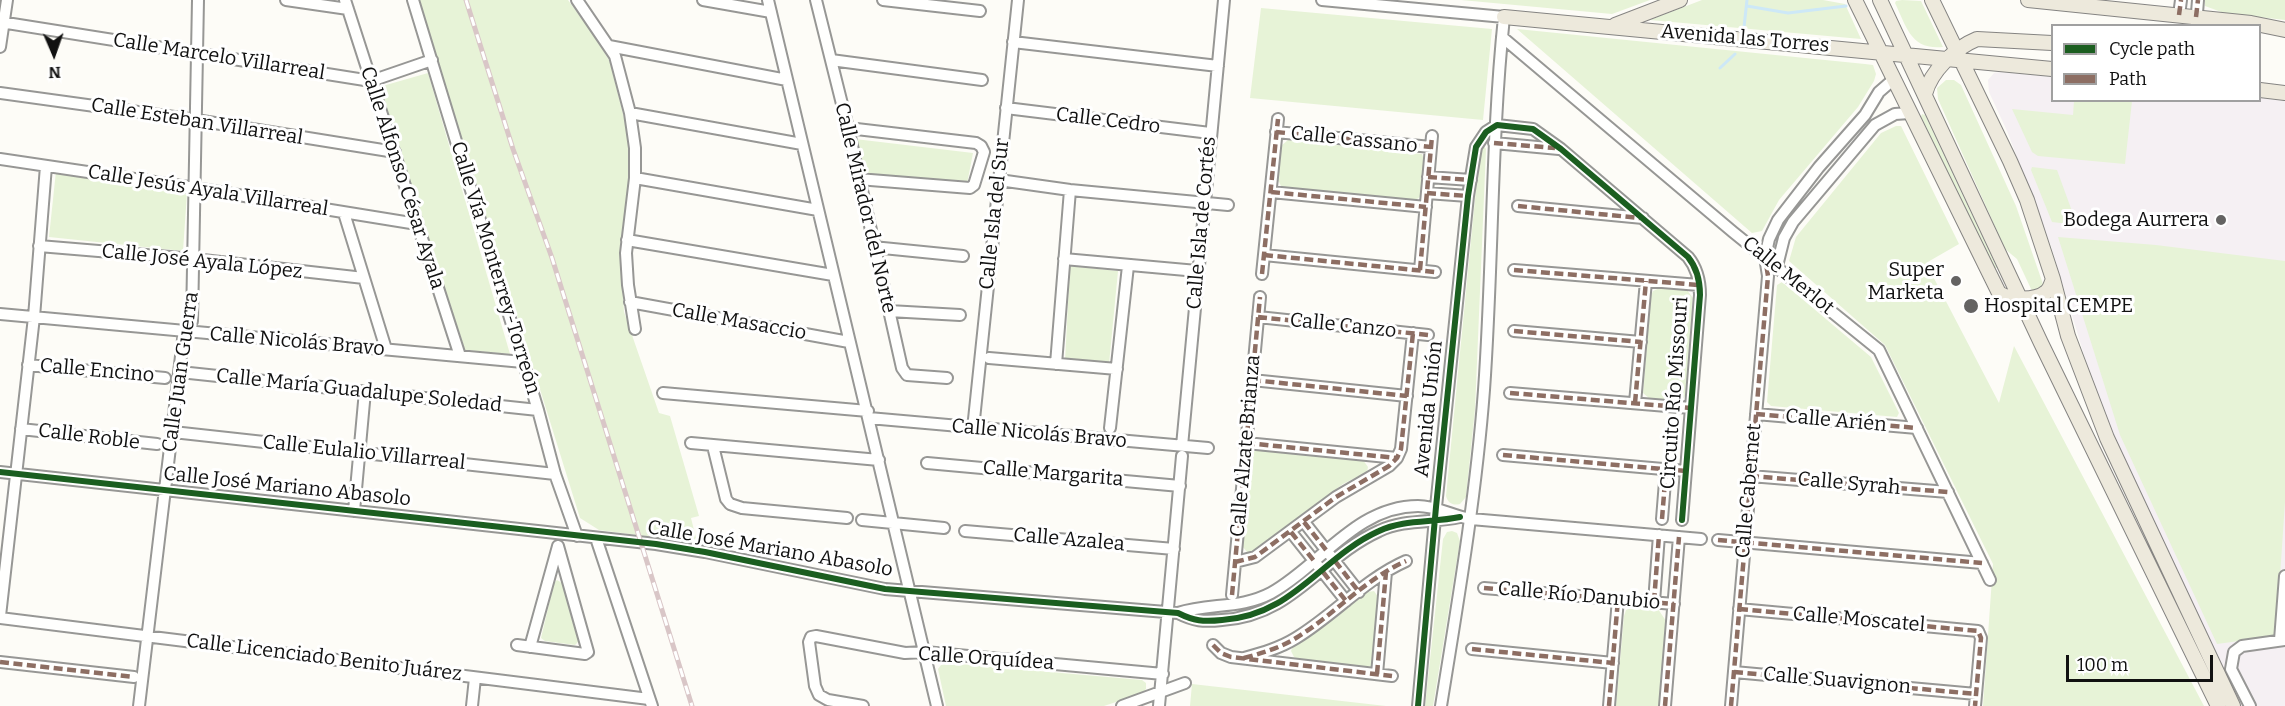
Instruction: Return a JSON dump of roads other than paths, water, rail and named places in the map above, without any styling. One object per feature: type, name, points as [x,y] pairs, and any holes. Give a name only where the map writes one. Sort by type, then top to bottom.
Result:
[{"type":"main road","name":"Avenida las Torres","points":[[1610,27],[1680,0]]},
{"type":"main road","points":[[1856,0],[1997,290],[2006,297],[2040,296],[2046,293],[2053,279]]},
{"type":"main road","points":[[1880,0],[2041,343],[2218,706]]},
{"type":"main road","points":[[1932,0],[2010,161],[2026,200],[2053,279],[2068,336],[2107,438],[2233,706]]},
{"type":"main road","points":[[2028,0],[2179,15],[2196,21],[2256,24]]},
{"type":"main road","name":"Avenida las Torres","points":[[1504,17],[1880,52]]},
{"type":"main road","points":[[2246,24],[2251,23]]},
{"type":"main road","points":[[2261,25],[2285,30]]},
{"type":"main road","points":[[1925,94],[1934,74],[1960,56],[1972,41],[1983,38],[2051,43]]},
{"type":"main road","points":[[1880,52],[1960,56],[2051,69]]},
{"type":"main road","points":[[2261,90],[2285,93]]},
{"type":"street","points":[[0,47],[7,0]]},
{"type":"street","name":"Calle Juan Guerra","points":[[139,706],[184,332],[192,321],[198,0]]},
{"type":"street","points":[[286,0],[347,5]]},
{"type":"street","name":"Calle Vía Monterrey-Torreón","points":[[413,0],[538,410],[555,474],[577,536]]},
{"type":"street","points":[[577,0],[609,46],[619,68],[630,113],[635,148],[635,178],[627,240],[627,271],[634,329]]},
{"type":"street","points":[[703,0],[771,12]]},
{"type":"street","points":[[768,0],[937,706]]},
{"type":"street","name":"Calle Mirador del Norte","points":[[816,0],[904,373],[947,378]]},
{"type":"street","points":[[883,0],[980,11]]},
{"type":"street","name":"Calle Isla del Sur","points":[[973,429],[1018,0]]},
{"type":"street","name":"Calle Isla de Cortés","points":[[1159,706],[1173,612],[1174,549],[1197,271],[1224,0]]},
{"type":"street","points":[[1323,0],[1504,17],[1494,142],[1484,391],[1441,706]]},
{"type":"street","points":[[2179,15],[2181,0]]},
{"type":"street","points":[[2196,21],[2198,0]]},
{"type":"street","name":"Calle Alfonso César Ayala","points":[[347,5],[460,356]]},
{"type":"street","name":"Calle Marcelo Villarreal","points":[[2,22],[371,81],[432,60]]},
{"type":"street","name":"Calle Merlot","points":[[1502,37],[1879,351],[1990,580]]},
{"type":"street","points":[[1013,42],[1218,66]]},
{"type":"street","points":[[609,46],[787,80]]},
{"type":"street","points":[[831,60],[982,80]]},
{"type":"street","name":"Calle Cabernet","points":[[1731,706],[1768,276],[1765,257],[1774,226],[1783,212],[1864,116],[1879,92],[1894,80]]},
{"type":"street","name":"Calle Esteban Villarreal","points":[[0,93],[196,120],[395,152]]},
{"type":"street","name":"Calle Cedro","points":[[1005,108],[1210,133]]},
{"type":"street","points":[[630,113],[802,144]]},
{"type":"street","points":[[1768,276],[1777,266],[1784,238],[1793,222],[1875,125],[1895,114],[1910,113]]},
{"type":"street","points":[[1864,116],[1875,125]]},
{"type":"street","points":[[1262,274],[1278,119]]},
{"type":"street","name":"Circuito Río Missouri","points":[[1497,125],[1536,129],[1688,257],[1695,269],[1700,285],[1682,520]]},
{"type":"street","name":"Avenida Unión","points":[[1418,706],[1468,196],[1476,147],[1486,132],[1497,125]]},
{"type":"street","points":[[848,128],[972,142],[981,146],[984,157],[972,187],[858,179]]},
{"type":"street","name":"Calle Cassano","points":[[1276,132],[1431,142],[1428,177]]},
{"type":"street","points":[[1494,142],[1561,149]]},
{"type":"street","name":"Calle Jesús Ayala Villarreal","points":[[0,159],[417,224]]},
{"type":"street","points":[[0,617],[34,317],[46,166]]},
{"type":"street","points":[[1420,270],[1428,177],[1471,180]]},
{"type":"street","points":[[635,178],[818,210]]},
{"type":"street","points":[[999,180],[1070,190],[1228,205]]},
{"type":"street","points":[[1056,364],[1070,190]]},
{"type":"street","points":[[1270,192],[1426,207]]},
{"type":"street","points":[[1427,193],[1468,196]]},
{"type":"street","points":[[1518,206],[1643,218]]},
{"type":"street","points":[[344,213],[386,349]]},
{"type":"street","points":[[627,240],[833,275]]},
{"type":"street","name":"Calle José Ayala López","points":[[39,246],[194,259],[364,278]]},
{"type":"street","points":[[873,247],[963,256]]},
{"type":"street","points":[[1264,255],[1435,272]]},
{"type":"street","points":[[1064,259],[1197,271]]},
{"type":"street","points":[[1110,428],[1128,266]]},
{"type":"street","points":[[1514,270],[1700,285]]},
{"type":"street","points":[[1635,403],[1646,281]]},
{"type":"street","name":"Calle Alzate Brianza","points":[[1232,595],[1260,297]]},
{"type":"street","name":"Calle Masaccio","points":[[630,302],[849,342]]},
{"type":"street","points":[[889,311],[960,315]]},
{"type":"street","name":"Calle Nicolás Bravo","points":[[0,314],[523,362]]},
{"type":"street","name":"Calle Canzo","points":[[1258,317],[1428,335]]},
{"type":"street","points":[[1514,331],[1641,342]]},
{"type":"street","points":[[1235,562],[1255,557],[1336,497],[1386,468],[1397,458],[1401,449],[1413,333]]},
{"type":"street","points":[[989,358],[1117,369]]},
{"type":"street","name":"Calle Encino","points":[[28,364],[165,378]]},
{"type":"street","name":"Calle María Guadalupe Soledad","points":[[180,372],[538,410]]},
{"type":"street","points":[[1252,380],[1407,396]]},
{"type":"street","points":[[354,511],[365,391]]},
{"type":"street","name":"Calle Nicolás Bravo","points":[[663,393],[1182,451],[1208,448]]},
{"type":"street","points":[[1510,393],[1691,408]]},
{"type":"street","name":"Calle Arién","points":[[1756,414],[1917,428]]},
{"type":"street","name":"Calle Roble","points":[[21,429],[157,444]]},
{"type":"street","name":"Calle Eulalio Villarreal","points":[[173,432],[555,474]]},
{"type":"street","points":[[691,443],[879,460]]},
{"type":"street","points":[[1246,443],[1397,458]]},
{"type":"street","points":[[713,446],[726,499],[730,504],[742,508],[847,518]]},
{"type":"street","points":[[1503,455],[1686,471]]},
{"type":"street","name":"Calle Margarita","points":[[927,463],[1180,486]]},
{"type":"street","name":"Circuito Río Missouri","points":[[1662,519],[1666,469]]},
{"type":"street","name":"Calle José Mariano Abasolo","points":[[0,472],[683,547],[885,589],[910,589],[1173,612],[1193,620],[1230,620],[1246,617],[1284,600],[1361,541],[1380,530],[1402,523],[1465,518],[1701,539]]},
{"type":"street","name":"Calle Syrah","points":[[1750,476],[1948,492]]},
{"type":"street","name":"Calle José Mariano Abasolo","points":[[1173,612],[1194,607],[1238,605],[1261,597],[1278,588],[1373,517],[1402,507],[1436,507],[1465,518]]},
{"type":"street","points":[[1373,517],[1380,530]]},
{"type":"street","points":[[862,520],[944,528]]},
{"type":"street","points":[[1304,522],[1359,592]]},
{"type":"street","name":"Calle Azalea","points":[[964,531],[1174,549]]},
{"type":"street","points":[[1291,532],[1346,601]]},
{"type":"street","points":[[530,647],[558,546],[559,534]]},
{"type":"street","points":[[1654,602],[1659,535]]},
{"type":"street","points":[[596,537],[650,702]]},
{"type":"street","points":[[1665,706],[1679,537]]},
{"type":"street","points":[[1718,540],[1982,563]]},
{"type":"street","points":[[517,645],[585,654],[589,650],[558,546]]},
{"type":"street","points":[[1244,658],[1271,650],[1296,638],[1386,572],[1406,561]]},
{"type":"street","points":[[1377,674],[1386,572]]},
{"type":"street","points":[[2250,706],[2231,669],[2232,657],[2237,648],[2242,646],[2283,640],[2285,576]]},
{"type":"street","name":"Calle Río Danubio","points":[[1484,588],[1674,604]]},
{"type":"street","points":[[1610,706],[1618,599]]},
{"type":"street","name":"Calle Moscatel","points":[[1739,609],[1980,632],[1976,694]]},
{"type":"street","name":"Calle Licenciado Benito Juárez","points":[[0,617],[650,702]]},
{"type":"street","name":"Calle Orquídea","points":[[863,706],[828,700],[819,695],[815,686],[810,637],[816,636],[905,653],[925,652],[1163,674]]},
{"type":"street","points":[[1213,645],[1225,655],[1392,676]]},
{"type":"street","points":[[1472,649],[1613,663]]},
{"type":"street","points":[[0,662],[134,677]]},
{"type":"street","name":"Calle Suavignon","points":[[1734,672],[1976,694]]},
{"type":"street","points":[[472,706],[475,678]]},
{"type":"street","points":[[1122,706],[1185,683]]},
{"type":"street","points":[[1975,706],[1976,694]]},
{"type":"waterway","points":[[1744,27],[1747,0]]},
{"type":"waterway","points":[[1747,6],[1788,13],[1846,6]]},
{"type":"waterway","points":[[1720,68],[1735,54]]},
{"type":"railway","points":[[466,0],[513,149],[552,258],[692,706]]},
{"type":"place","name":"Bodega Aurrera","points":[[2221,220]]},
{"type":"place","name":"Super Marketa","points":[[1956,281]]},
{"type":"place","name":"Hospital CEMPE","points":[[1971,306]]}]
